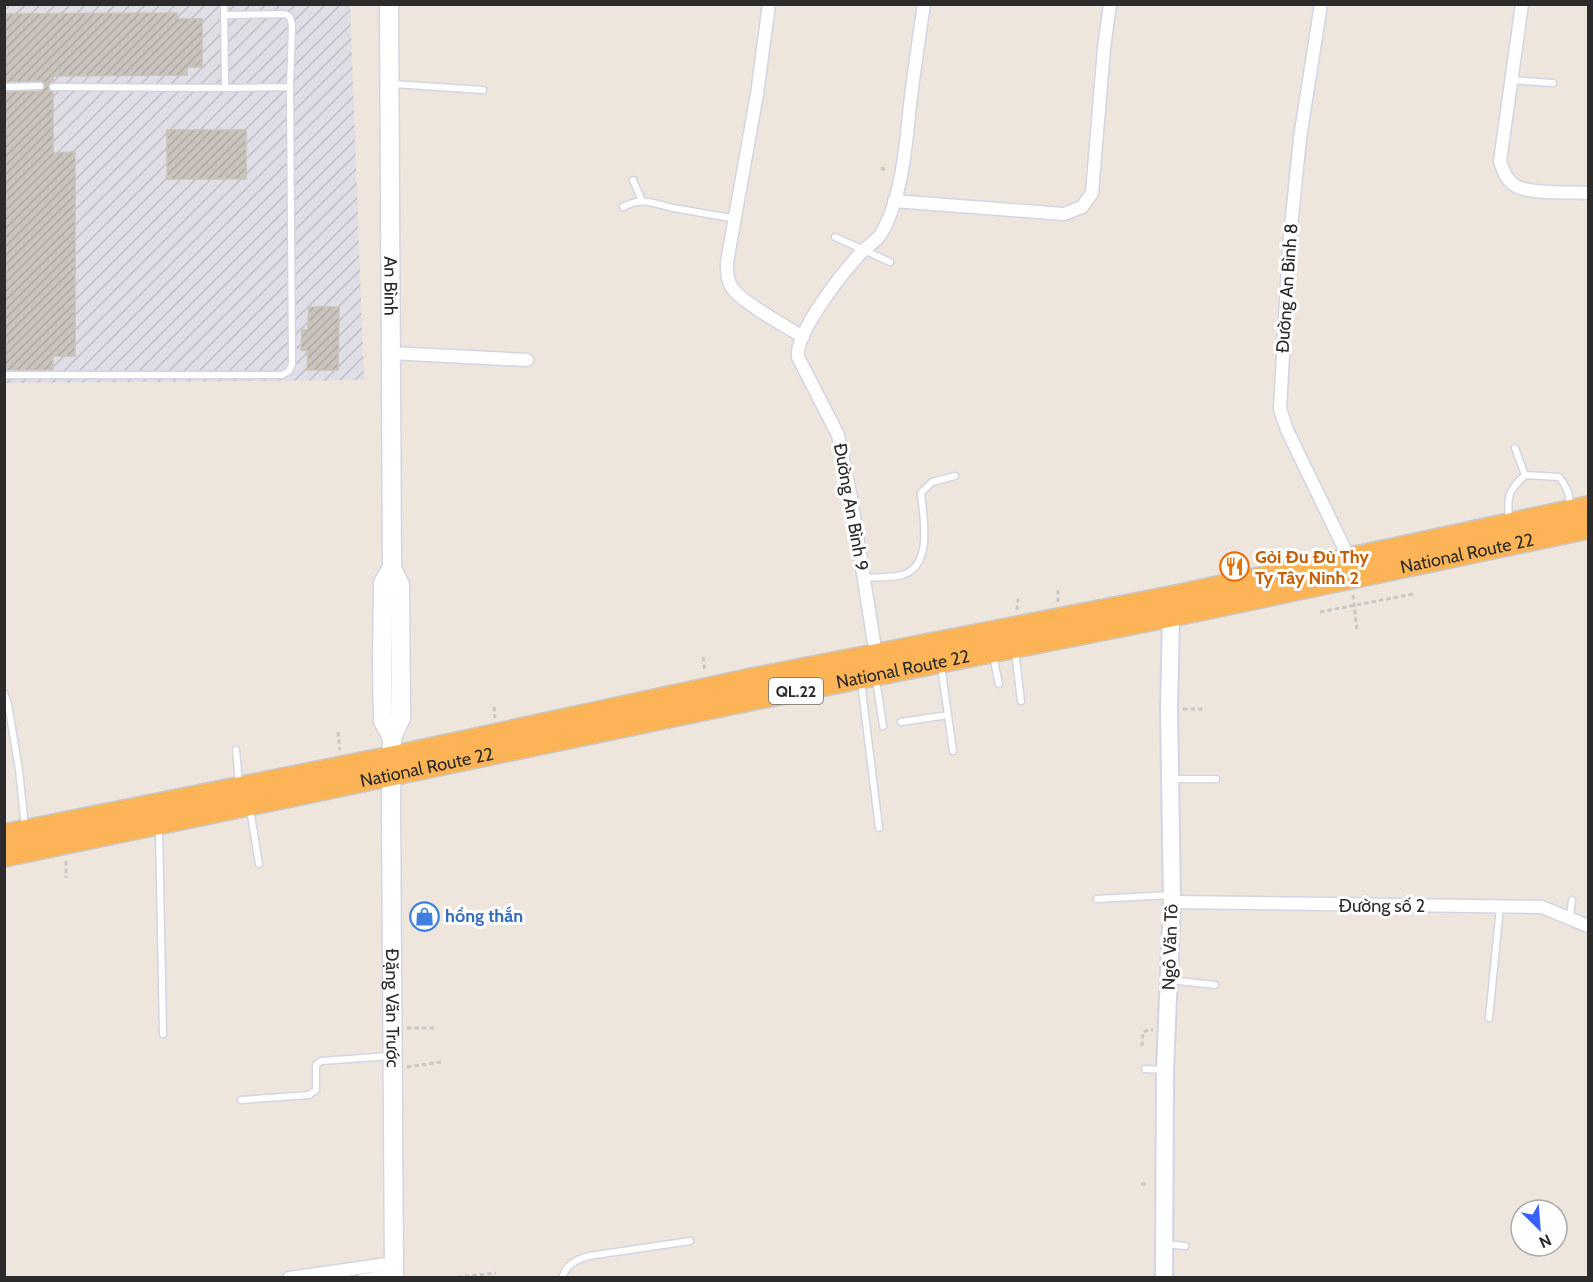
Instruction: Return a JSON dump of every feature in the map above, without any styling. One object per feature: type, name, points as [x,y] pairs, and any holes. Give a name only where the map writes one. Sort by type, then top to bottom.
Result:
[{"type":"highway","name":"National Route 22","points":[[4,856],[159,824],[244,796],[392,757],[730,684],[940,663],[1171,616],[1509,525],[1580,509]]},
{"type":"highway","name":"National Route 22","points":[[870,670],[1171,597],[1588,528]]},
{"type":"highway","name":"National Route 22","points":[[4,835],[244,796]]},
{"type":"main road","name":"An Bình","points":[[389,4],[392,568],[383,583],[382,677],[383,721],[392,757]]},
{"type":"main road","name":"Đặng Văn Trước","points":[[392,757],[394,1271]]},
{"type":"street","points":[[769,4],[755,105],[727,262],[727,275],[733,289],[742,298],[803,337]]},
{"type":"street","name":"Đường An Bình 9","points":[[870,670],[863,578],[840,444],[835,429],[798,357],[798,346],[823,300],[863,250],[880,234],[894,201],[903,166],[924,4]]},
{"type":"street","points":[[894,201],[1064,214],[1082,207],[1092,193],[1104,48],[1110,4]]},
{"type":"street","name":"Đường An Bình 8","points":[[1321,4],[1300,138],[1288,247],[1280,409],[1287,430],[1350,568]]},
{"type":"street","points":[[1522,4],[1500,161],[1503,173],[1517,187],[1588,193]]},
{"type":"street","points":[[390,353],[527,360]]},
{"type":"street","name":"Ngô Văn Tô","points":[[1168,1277],[1165,1244],[1165,1070],[1172,899],[1171,616]]},
{"type":"street","name":"Đường số 2","points":[[1172,899],[1542,907],[1588,926]]},
{"type":"street","points":[[289,1278],[394,1271]]},
{"type":"lane","points":[[224,4],[225,88]]},
{"type":"lane","points":[[4,375],[282,375],[288,371],[292,364],[290,87],[292,24],[290,17],[285,14],[224,15]]},
{"type":"lane","points":[[1512,80],[1553,83]]},
{"type":"lane","points":[[389,84],[483,90]]},
{"type":"lane","points":[[4,87],[40,86]]},
{"type":"lane","points":[[53,87],[290,87]]},
{"type":"lane","points":[[633,180],[642,201]]},
{"type":"lane","points":[[623,207],[642,201],[653,202],[711,216],[735,218]]},
{"type":"lane","points":[[835,237],[890,262]]},
{"type":"lane","points":[[1515,448],[1525,475]]},
{"type":"lane","points":[[1509,525],[1508,497],[1511,488],[1525,475],[1559,477],[1580,509]]},
{"type":"lane","points":[[863,578],[903,575],[915,567],[923,552],[925,534],[921,493],[932,482],[954,476]]},
{"type":"lane","points":[[1014,648],[1021,701]]},
{"type":"lane","points":[[993,652],[999,684]]},
{"type":"lane","points":[[940,663],[953,752]]},
{"type":"lane","points":[[870,670],[883,726]]},
{"type":"lane","points":[[870,670],[879,828]]},
{"type":"lane","points":[[4,693],[8,704],[19,770],[26,830]]},
{"type":"lane","points":[[901,722],[948,715]]},
{"type":"lane","points":[[236,750],[259,864]]},
{"type":"lane","points":[[1170,779],[1216,779]]},
{"type":"lane","points":[[159,824],[163,1034]]},
{"type":"lane","points":[[1097,899],[1172,899]]},
{"type":"lane","points":[[1570,917],[1572,900]]},
{"type":"lane","points":[[1490,1018],[1500,907]]},
{"type":"lane","points":[[1169,980],[1215,985]]},
{"type":"lane","points":[[241,1100],[309,1095],[316,1089],[316,1065],[321,1061],[393,1062]]},
{"type":"lane","points":[[1145,1069],[1165,1070]]},
{"type":"lane","points":[[562,1278],[566,1268],[575,1260],[690,1241]]},
{"type":"lane","points":[[1165,1244],[1185,1246]]},
{"type":"lane","points":[[360,1278],[394,1271]]},
{"type":"path","points":[[1350,568],[1357,630]]},
{"type":"path","points":[[1320,612],[1413,594]]},
{"type":"path","points":[[1170,709],[1204,709]]},
{"type":"path","points":[[393,1029],[437,1028]]},
{"type":"path","points":[[393,1062],[441,1062]]},
{"type":"path","points":[[450,1278],[496,1274]]},
{"type":"shaded area","points":[[4,5],[350,5],[364,380],[5,383]]},
{"type":"building","points":[[177,13],[177,19],[202,19],[202,67],[187,67],[187,75],[53,76],[53,82],[48,85],[49,90],[53,92],[53,153],[75,152],[75,356],[53,356],[53,370],[4,370],[4,92],[40,91],[45,86],[40,81],[4,82],[4,14]]},
{"type":"building","points":[[167,130],[246,130],[246,179],[167,179]]},
{"type":"building","points":[[309,307],[339,307],[338,370],[307,370],[308,351],[301,350],[302,330],[308,330]]},
{"type":"place","name":"Gỏi Đu Đủ Thy Ty Tây Ninh 2","points":[[1234,567]]},
{"type":"place","name":"hồng thắn","points":[[424,916]]}]
